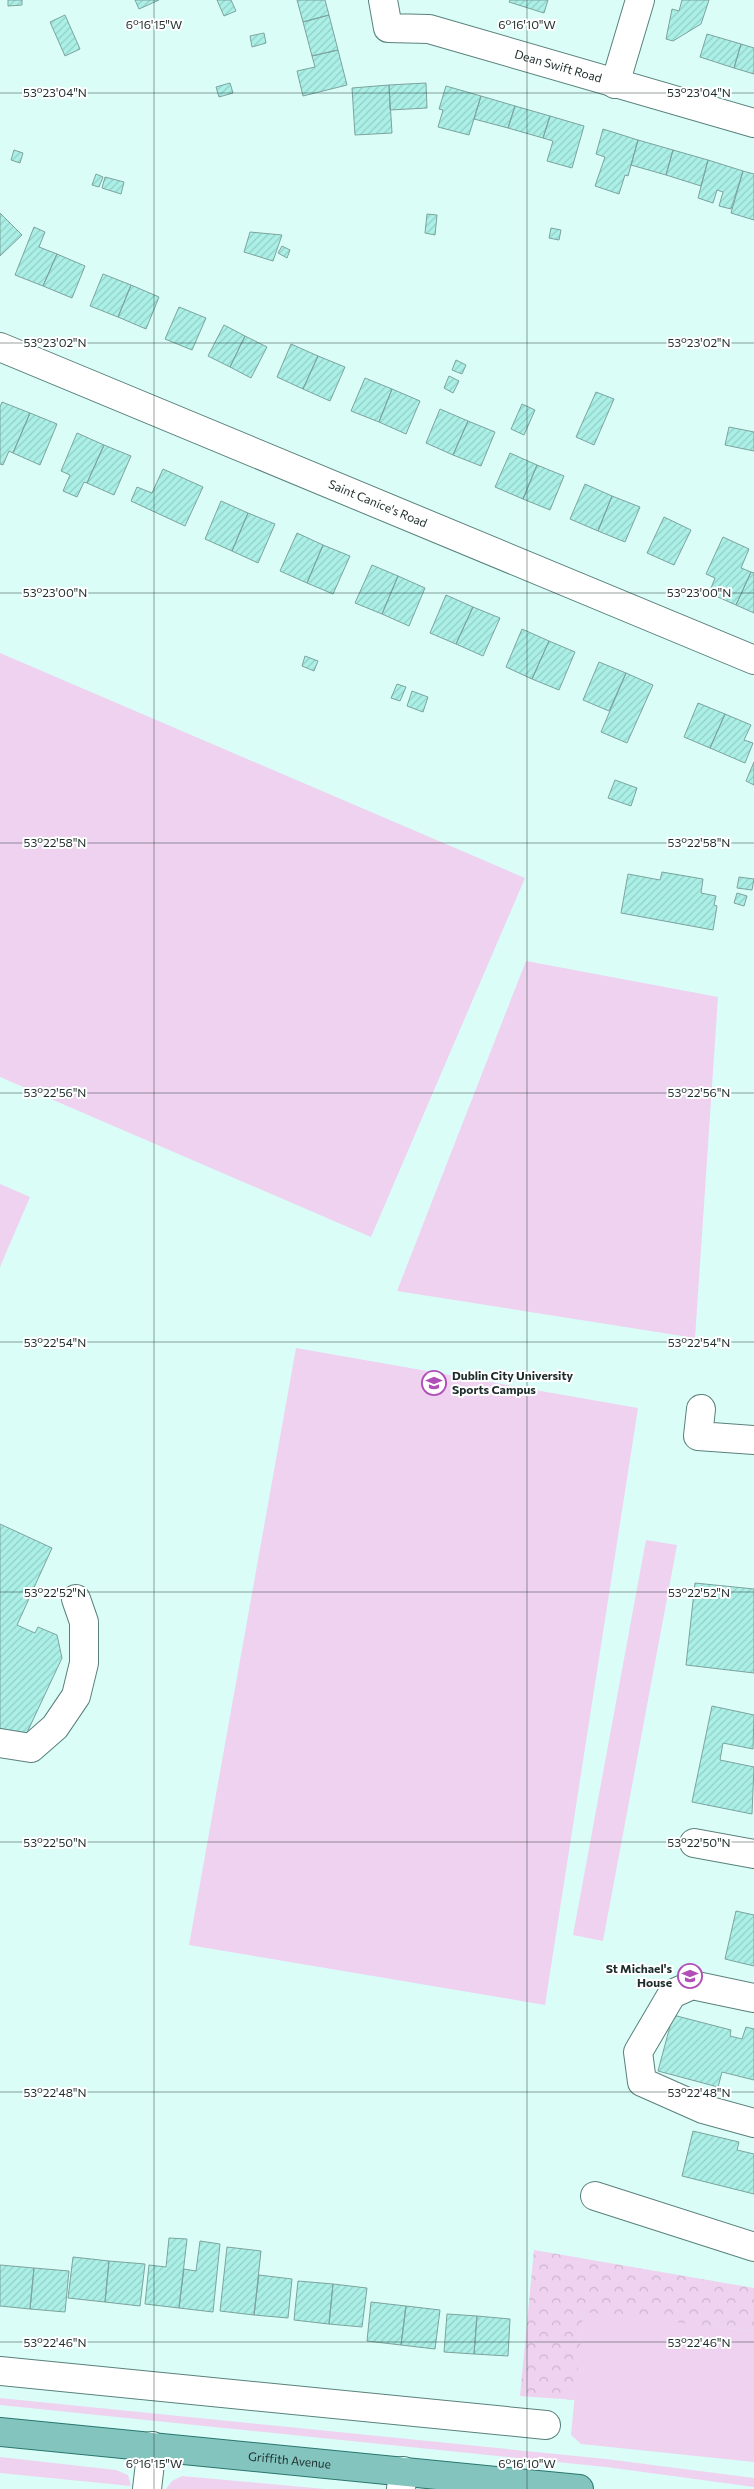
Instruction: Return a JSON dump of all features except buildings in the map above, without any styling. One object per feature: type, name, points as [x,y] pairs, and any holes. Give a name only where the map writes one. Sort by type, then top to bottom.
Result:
[{"type":"main road","name":"Griffith Avenue","points":[[0,2432],[152,2446],[402,2480],[579,2489]]},
{"type":"street","name":"Dean Swift Road","points":[[384,0],[388,28],[429,29],[754,123]]},
{"type":"street","points":[[615,84],[640,0]]},
{"type":"street","name":"Saint Canice's Road","points":[[0,347],[754,660]]},
{"type":"street","points":[[701,1409],[698,1436],[754,1440]]},
{"type":"street","points":[[0,1743],[31,1748],[56,1726],[76,1696],[84,1663],[84,1622],[76,1599]]},
{"type":"street","points":[[694,1843],[754,1854]]},
{"type":"street","points":[[754,1998],[692,1985],[672,1994],[638,2052],[642,2082],[703,2109],[754,2123]]},
{"type":"street","points":[[595,2196],[754,2247]]},
{"type":"street","points":[[0,2371],[546,2425]]},
{"type":"street","points":[[147,2489],[152,2446]]},
{"type":"green space","points":[[0,653],[525,878],[371,1237],[0,1077]]},
{"type":"green space","points":[[526,961],[718,997],[695,1338],[397,1291]]},
{"type":"green space","points":[[0,1184],[30,1197],[0,1267]]},
{"type":"green space","points":[[296,1348],[638,1408],[545,2005],[189,1945]]},
{"type":"green space","points":[[646,1540],[677,1545],[603,1941],[573,1935]]},
{"type":"green space","points":[[534,2250],[754,2288],[754,2331],[583,2312],[575,2400],[520,2396]]},
{"type":"green space","points":[[583,2311],[754,2331],[754,2462],[581,2444],[571,2435]]},
{"type":"green space","points":[[0,2398],[606,2459],[754,2478],[754,2487],[606,2467],[0,2405]]},
{"type":"green space","points":[[0,2457],[116,2470],[128,2475],[131,2486],[0,2473]]},
{"type":"green space","points":[[182,2476],[325,2489],[166,2489],[172,2481]]},
{"type":"place","name":"Dublin City University Sports Campus","points":[[434,1383]]},
{"type":"place","name":"St Michael's House","points":[[690,1976]]}]
